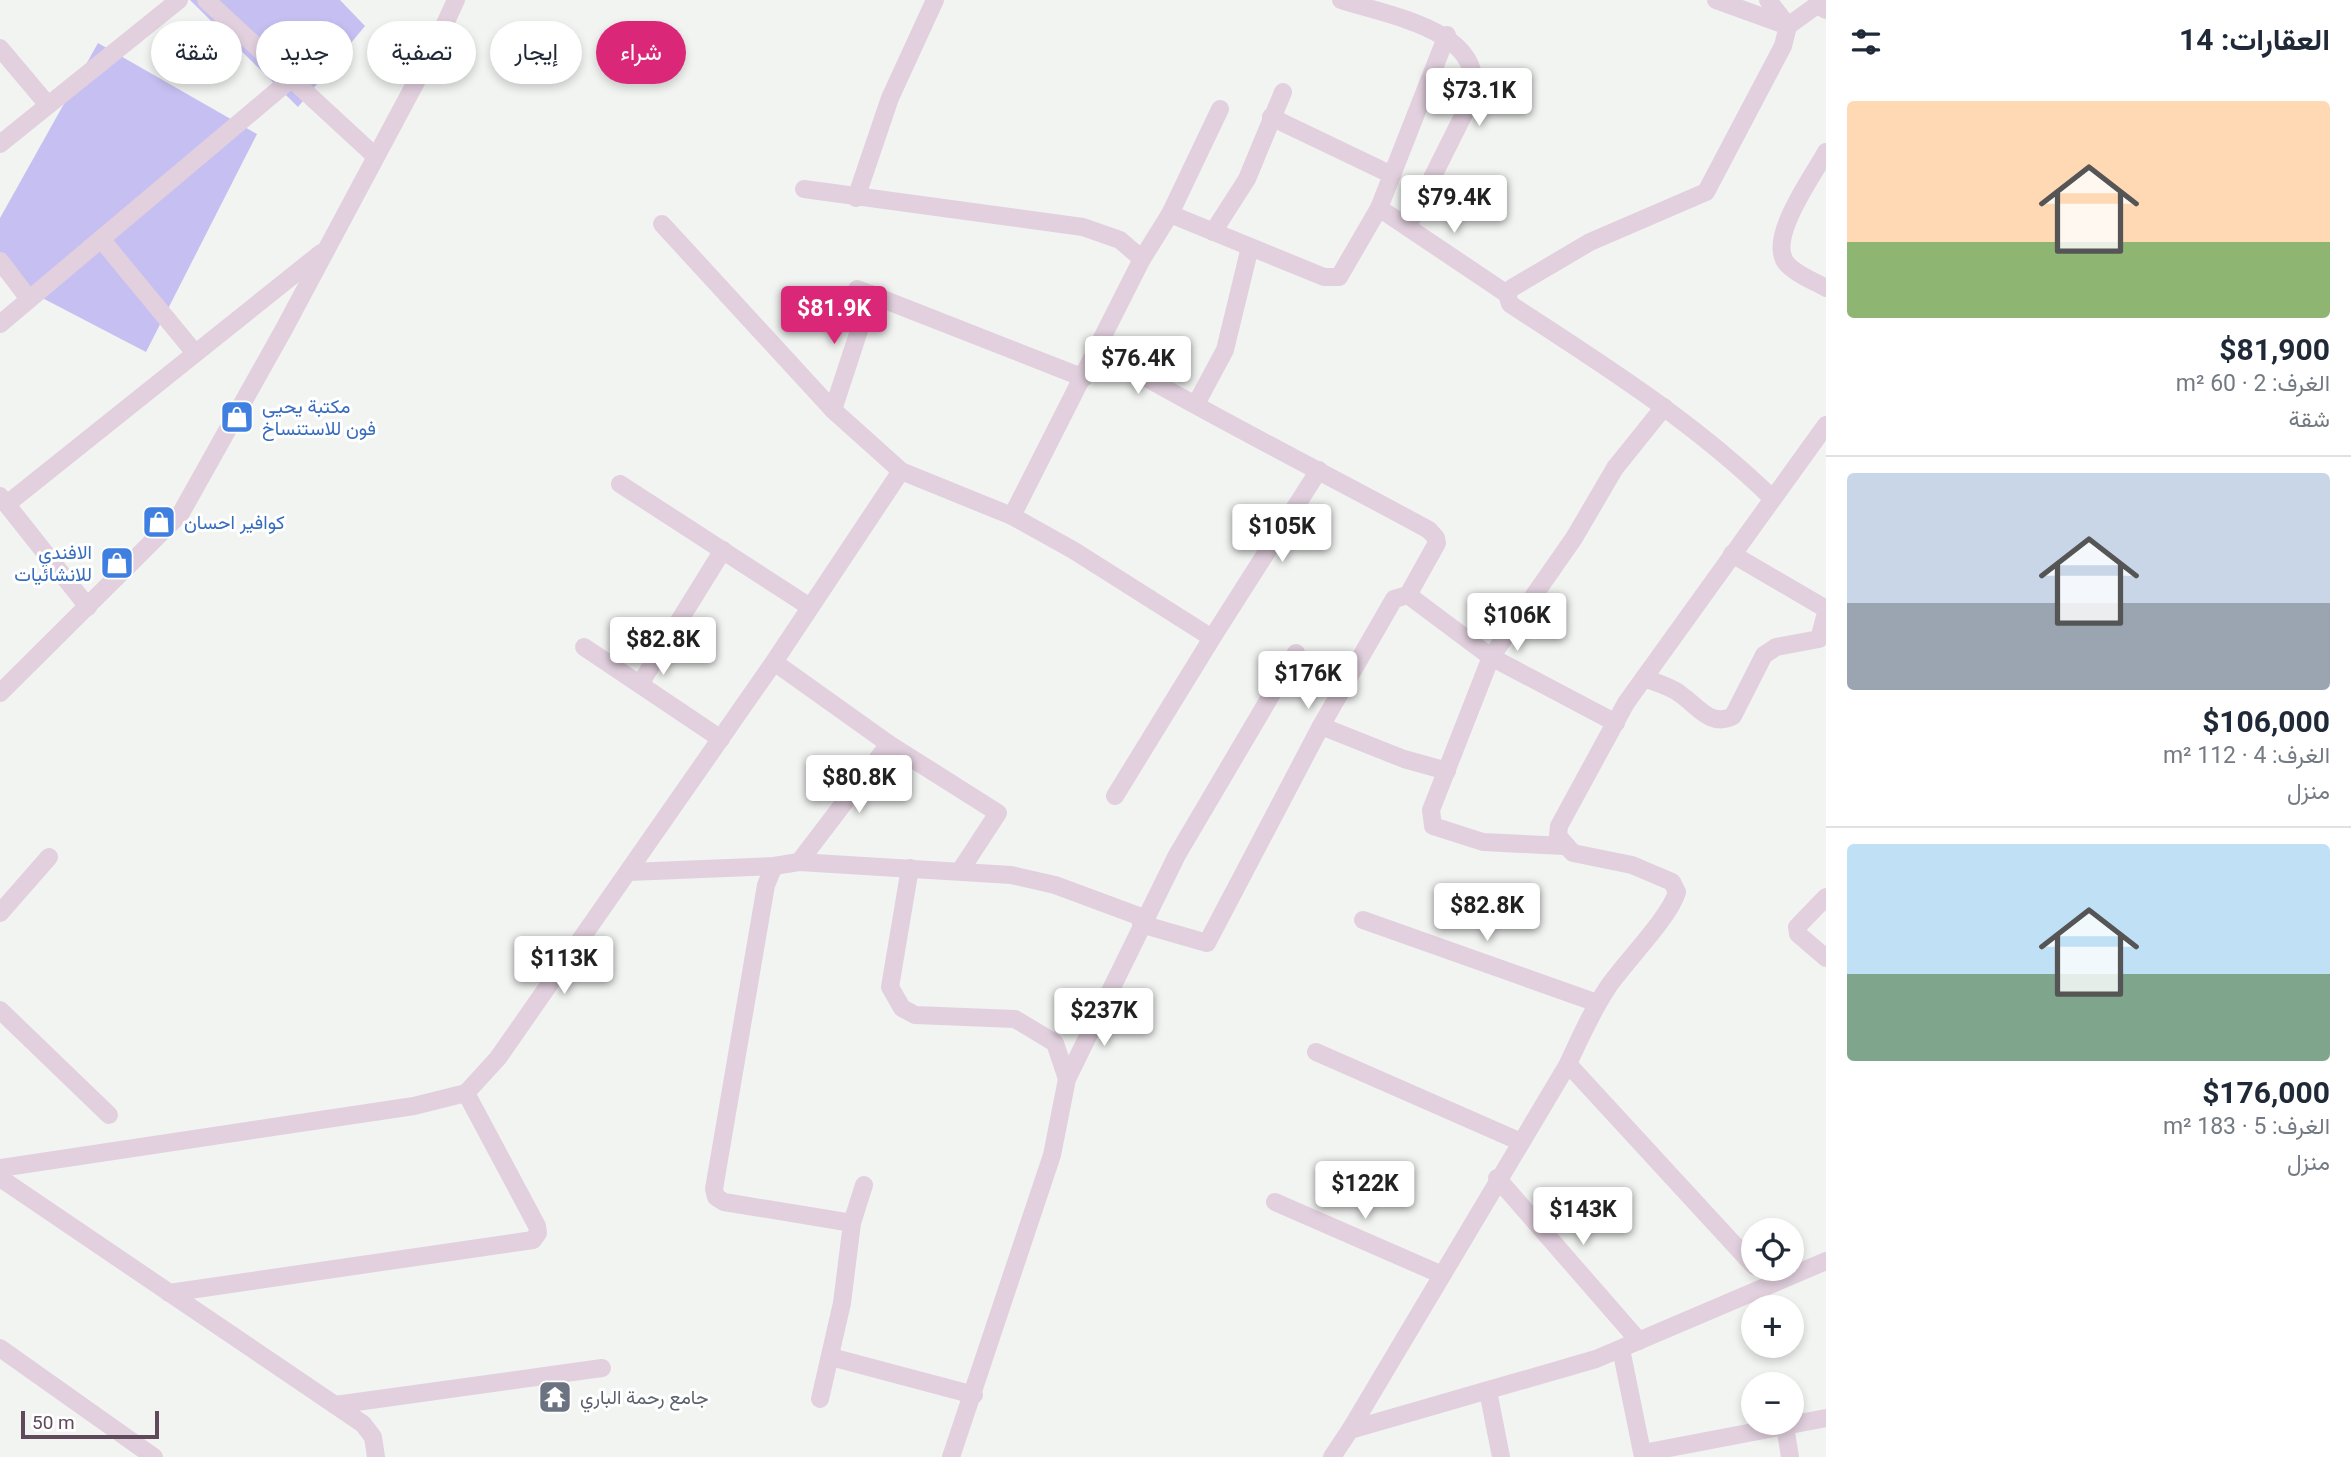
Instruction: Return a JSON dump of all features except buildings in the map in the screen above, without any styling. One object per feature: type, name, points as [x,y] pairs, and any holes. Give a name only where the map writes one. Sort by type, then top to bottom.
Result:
[{"type":"street","points":[[0,144],[179,0]]},
{"type":"street","points":[[206,0],[256,46]]},
{"type":"street","points":[[0,693],[181,513],[432,52],[456,0]]},
{"type":"street","points":[[856,198],[890,98],[935,0]]},
{"type":"street","points":[[1341,0],[1447,35],[1472,63],[1475,89],[1408,226]]},
{"type":"street","points":[[1716,0],[1788,26]]},
{"type":"street","points":[[1769,0],[1788,26]]},
{"type":"street","points":[[1507,294],[1523,280],[1591,242],[1706,192],[1783,46],[1788,26],[1817,5],[1826,10]]},
{"type":"street","points":[[1170,214],[1324,277],[1339,277],[1379,208],[1447,35]]},
{"type":"street","points":[[0,48],[48,106]]},
{"type":"street","points":[[0,324],[285,84]]},
{"type":"street","points":[[296,84],[375,156]]},
{"type":"street","points":[[1213,232],[1247,179],[1283,92]]},
{"type":"street","points":[[1012,516],[1098,351],[1142,259],[1170,214],[1220,109]]},
{"type":"street","points":[[1271,117],[1392,175]]},
{"type":"street","points":[[1826,152],[1781,233],[1780,252],[1788,266],[1826,288]]},
{"type":"street","points":[[804,189],[1083,227],[1120,240],[1142,259]]},
{"type":"street","points":[[1379,208],[1507,294],[1510,304],[1664,407],[1726,454],[1772,498]]},
{"type":"street","points":[[662,224],[833,410],[901,471],[1012,516],[1073,550],[1212,638]]},
{"type":"street","points":[[101,239],[195,353]]},
{"type":"street","points":[[1196,404],[1225,350],[1250,247]]},
{"type":"street","points":[[88,607],[3,500],[326,249]]},
{"type":"street","points":[[0,261],[29,299]]},
{"type":"street","points":[[833,410],[864,292],[1084,378]]},
{"type":"street","points":[[629,872],[774,866],[799,862],[1012,876],[1055,885],[1143,921],[1207,943],[1321,726],[1394,599],[1408,595],[1437,543],[1429,530],[1196,404],[1175,396],[1098,351]]},
{"type":"street","points":[[1564,846],[1483,842],[1433,826],[1431,810],[1492,657],[1574,538],[1615,468],[1664,407]]},
{"type":"street","points":[[1332,1457],[1567,1064],[1597,1003],[1650,932],[1673,907],[1677,892],[1672,882],[1632,865],[1573,853],[1564,846],[1558,836],[1559,826],[1644,678],[1826,425]]},
{"type":"street","points":[[1115,796],[1319,470]]},
{"type":"street","points":[[0,1168],[414,1106],[466,1093],[498,1058],[629,872],[774,662],[901,471]]},
{"type":"street","points":[[620,484],[810,607]]},
{"type":"street","points":[[640,684],[723,551]]},
{"type":"street","points":[[1644,678],[1682,695],[1710,718],[1726,719],[1733,716],[1764,655],[1776,647],[1819,639],[1826,611],[1732,554]]},
{"type":"street","points":[[1408,595],[1492,657],[1616,723]]},
{"type":"street","points":[[584,647],[721,739]]},
{"type":"street","points":[[951,1457],[974,1395],[1052,1155],[1067,1079],[1177,855],[1296,653]]},
{"type":"street","points":[[774,662],[889,744],[998,813],[960,872]]},
{"type":"street","points":[[1321,726],[1404,759],[1447,771]]},
{"type":"street","points":[[799,862],[889,744]]},
{"type":"street","points":[[0,913],[49,857]]},
{"type":"street","points":[[774,866],[766,885],[714,1189],[716,1197],[724,1202],[852,1223]]},
{"type":"street","points":[[910,868],[890,987],[902,1008],[915,1015],[1015,1019],[1055,1043],[1067,1079]]},
{"type":"street","points":[[1826,897],[1797,927],[1798,934],[1826,958]]},
{"type":"street","points":[[1363,920],[1597,1003]]},
{"type":"street","points":[[0,1010],[109,1115]]},
{"type":"street","points":[[1316,1052],[1521,1142]]},
{"type":"street","points":[[1567,1064],[1741,1252]]},
{"type":"street","points":[[169,1293],[533,1240],[538,1233],[537,1226],[466,1093]]},
{"type":"street","points":[[0,1178],[369,1430],[376,1446],[376,1457]]},
{"type":"street","points":[[1497,1178],[1639,1341]]},
{"type":"street","points":[[820,1399],[831,1357],[852,1223],[863,1185]]},
{"type":"street","points":[[1275,1202],[1440,1275]]},
{"type":"street","points":[[1350,1430],[1596,1359],[1826,1261]]},
{"type":"street","points":[[1767,1281],[1770,1284]]},
{"type":"street","points":[[0,1348],[154,1457]]},
{"type":"street","points":[[1621,1349],[1643,1455],[1741,1435]]},
{"type":"street","points":[[831,1357],[903,1373],[974,1395]]},
{"type":"street","points":[[335,1405],[602,1368]]},
{"type":"street","points":[[1488,1391],[1501,1457]]},
{"type":"street","points":[[1804,1423],[1826,1419]]},
{"type":"street","points":[[1786,1435],[1790,1457]]},
{"type":"shaded area","points":[[190,0],[340,0],[365,26],[353,41],[353,21],[256,21],[256,65],[242,52],[242,21],[211,21]]},
{"type":"shaded area","points":[[98,43],[151,73],[151,84],[170,84],[257,134],[146,352],[0,276],[0,218]]},
{"type":"shaded area","points":[[275,84],[317,84],[298,107]]},
{"type":"place","name":"مكتبة يحيى فون للاستنساخ","points":[[237,417]]},
{"type":"place","name":"كوافير احسان","points":[[159,522]]},
{"type":"place","name":"الافندي للانشائيات","points":[[117,563]]},
{"type":"place","name":"جامع رحمة الباري","points":[[555,1397]]}]
